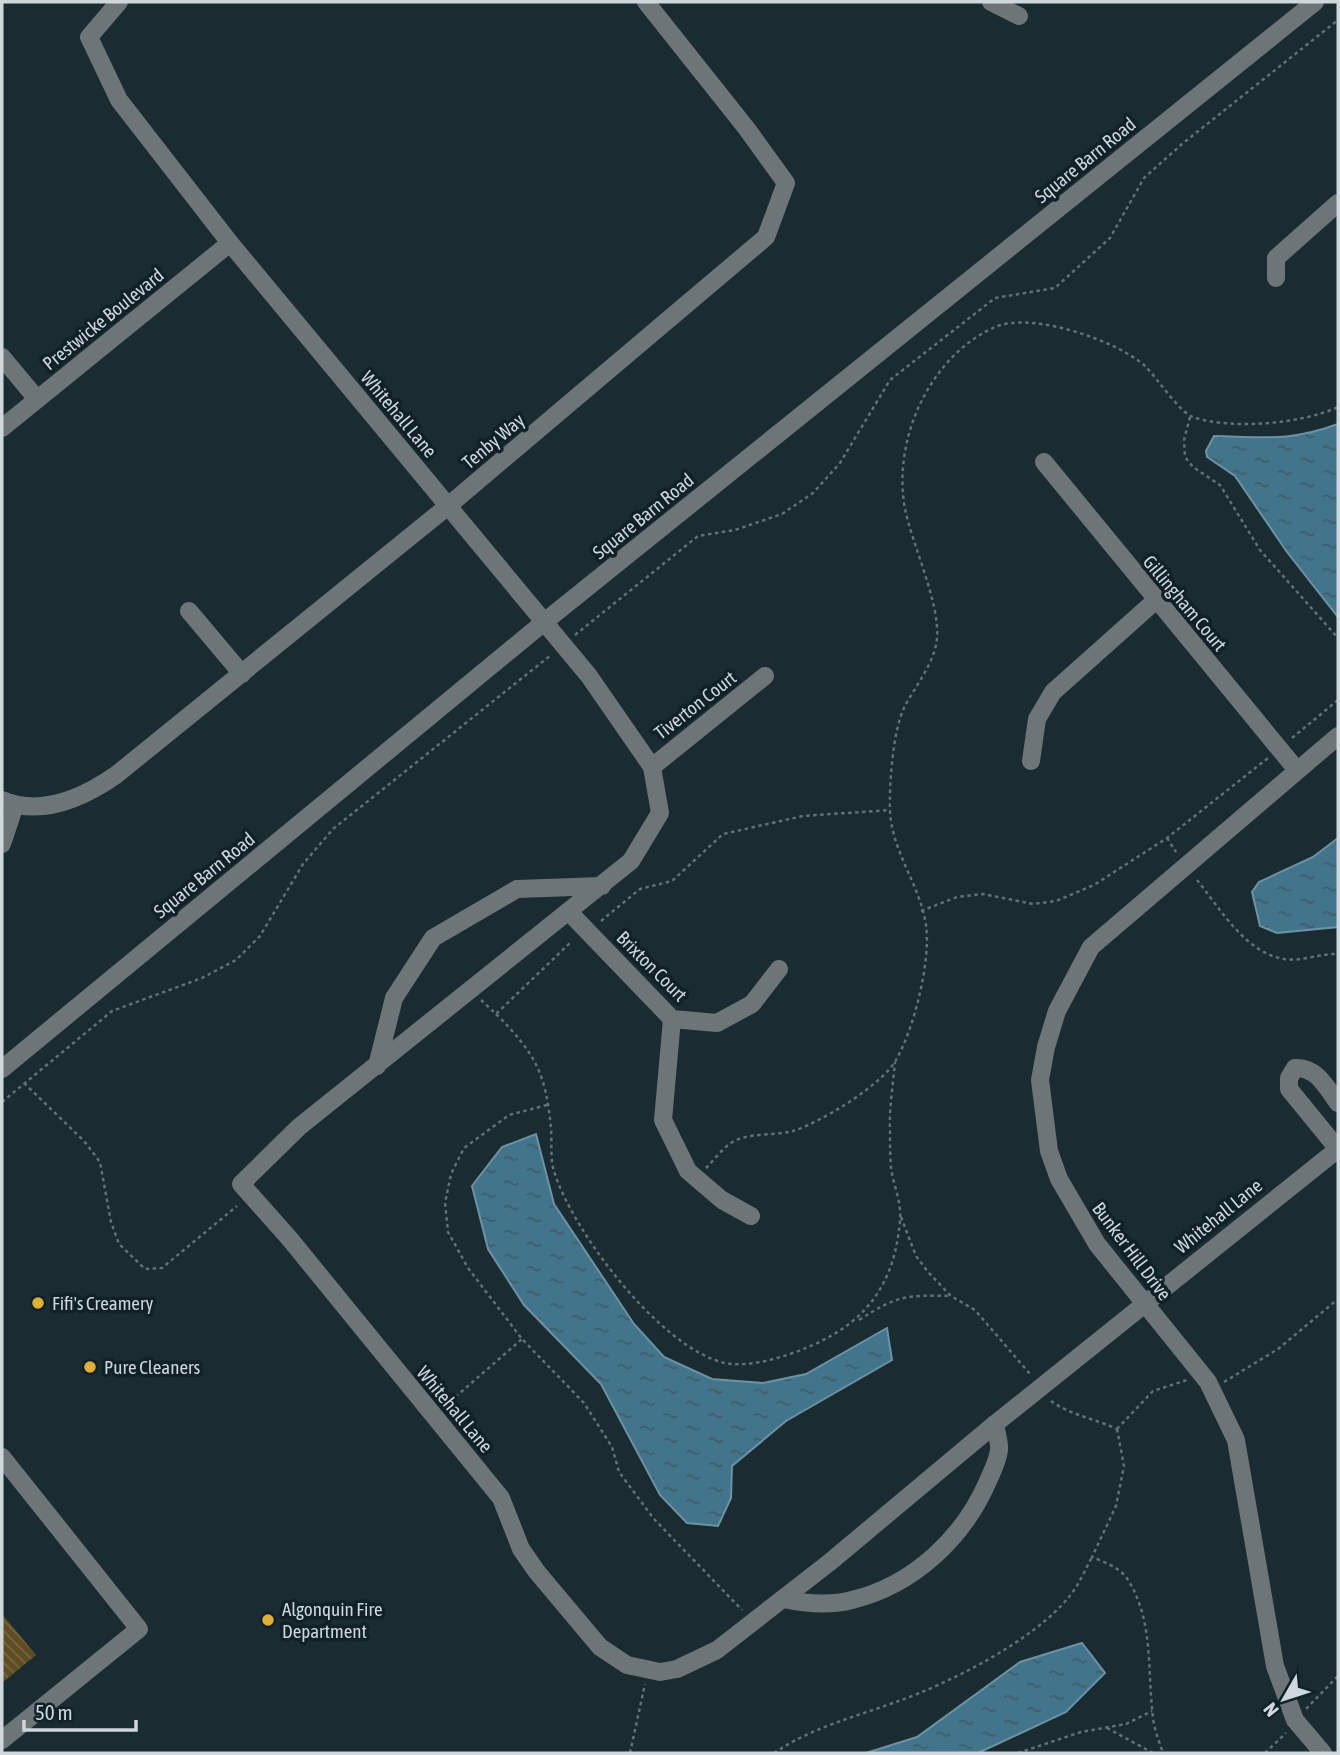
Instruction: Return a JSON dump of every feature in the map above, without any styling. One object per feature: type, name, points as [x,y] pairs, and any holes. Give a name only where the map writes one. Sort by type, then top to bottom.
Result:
[{"type":"street","name":"Whitehall Lane","points":[[119,2],[89,37],[120,100],[230,243],[589,676],[652,767],[660,813],[631,861],[299,1128],[241,1184],[289,1238],[501,1499],[521,1549],[566,1610],[600,1647],[616,1659],[648,1670],[677,1669],[696,1662],[783,1599],[1040,1387],[1338,1149]]},
{"type":"street","name":"Tenby Way","points":[[8,802],[55,804],[93,791],[448,506],[766,237],[786,183],[747,129],[646,2]]},
{"type":"street","points":[[991,2],[1019,16]]},
{"type":"street","name":"Square Barn Road","points":[[2,1069],[543,623],[1315,2]]},
{"type":"street","points":[[1276,278],[1276,258],[1338,203]]},
{"type":"street","name":"Prestwicke Boulevard","points":[[2,428],[230,243]]},
{"type":"street","points":[[2,357],[37,399]]},
{"type":"street","name":"Gillingham Court","points":[[1044,462],[1155,601],[1296,769]]},
{"type":"street","points":[[1031,761],[1037,719],[1053,692],[1155,601]]},
{"type":"street","points":[[189,611],[242,674]]},
{"type":"street","name":"Tiverton Court","points":[[652,767],[765,676]]},
{"type":"street","name":"Bunker Hill Drive","points":[[1323,1753],[1296,1720],[1275,1666],[1236,1440],[1208,1382],[1097,1244],[1059,1179],[1049,1151],[1040,1080],[1045,1047],[1057,1011],[1091,947],[1296,769],[1338,736]]},
{"type":"street","points":[[2,845],[8,802]]},
{"type":"street","points":[[377,1066],[394,998],[433,938],[517,889],[602,886]]},
{"type":"street","name":"Brixton Court","points":[[569,912],[671,1018],[717,1023],[752,1004],[779,970]]},
{"type":"street","points":[[671,1018],[663,1120],[688,1171],[722,1200],[751,1216]]},
{"type":"street","points":[[1338,1102],[1316,1074],[1306,1068],[1296,1068],[1289,1077],[1289,1089],[1338,1149]]},
{"type":"street","points":[[783,1599],[815,1605],[852,1600],[909,1576],[930,1560],[960,1531],[978,1505],[1000,1450],[995,1424]]},
{"type":"street","points":[[2,1457],[139,1629],[2,1740]]},
{"type":"path","points":[[2,1102],[113,1011],[202,978],[236,960],[260,936],[303,864],[333,829],[698,536],[735,530],[782,514],[813,493],[840,463],[890,380],[995,298],[1055,288],[1110,238],[1144,178],[1182,144],[1338,20]]},
{"type":"path","points":[[1117,1429],[1061,1408],[1045,1396],[975,1310],[951,1296],[916,1256],[901,1217],[891,1168],[889,1126],[895,1062],[910,1026],[925,967],[926,925],[895,841],[890,810],[894,754],[902,711],[926,670],[937,638],[930,595],[904,506],[904,455],[919,404],[939,370],[964,345],[998,325],[1024,323],[1098,337],[1129,352],[1190,417],[1224,422],[1264,422],[1324,414],[1338,407]]},
{"type":"path","points":[[1190,417],[1184,440],[1185,457],[1193,467],[1220,485],[1260,550],[1338,638]]},
{"type":"path","points":[[921,911],[957,897],[983,894],[1033,904],[1056,901],[1094,885],[1167,838],[1338,700]]},
{"type":"path","points":[[496,1014],[572,941],[589,931],[640,890],[672,881],[723,834],[803,816],[890,810]]},
{"type":"path","points":[[1167,838],[1185,865],[1247,940],[1284,960],[1338,954]]},
{"type":"path","points":[[470,992],[524,1043],[540,1068],[547,1105],[553,1170],[571,1210],[640,1307],[682,1345],[725,1363],[765,1362],[804,1349],[890,1300],[907,1296],[951,1296]]},
{"type":"path","points":[[696,1177],[732,1142],[794,1130],[823,1116],[875,1083],[895,1062]]},
{"type":"path","points":[[24,1083],[84,1141],[100,1161],[111,1222],[119,1244],[145,1269],[162,1268],[250,1195]]},
{"type":"path","points":[[547,1105],[509,1115],[464,1148],[451,1174],[445,1203],[448,1231],[468,1268],[522,1339],[584,1403],[612,1447],[619,1472],[654,1519],[754,1622]]},
{"type":"path","points":[[855,1322],[873,1301],[892,1260],[901,1217]]},
{"type":"path","points":[[1117,1429],[1153,1391],[1189,1379],[1221,1383],[1230,1380],[1278,1349],[1338,1299]]},
{"type":"path","points":[[433,1416],[522,1339]]},
{"type":"path","points":[[774,1753],[791,1742],[833,1723],[900,1701],[988,1659],[1037,1628],[1069,1598],[1116,1506],[1124,1466],[1117,1429]]},
{"type":"path","points":[[1092,1557],[1112,1565],[1128,1578],[1141,1611],[1152,1670],[1153,1712],[1163,1753]]},
{"type":"path","points":[[630,1753],[648,1670]]},
{"type":"path","points":[[1018,1753],[1081,1732],[1126,1724],[1153,1712]]},
{"type":"path","points":[[1106,1728],[1153,1753]]},
{"type":"water","points":[[1338,424],[1338,617],[1287,552],[1235,476],[1207,457],[1206,451],[1214,436],[1290,436]]},
{"type":"water","points":[[1338,838],[1338,927],[1277,933],[1260,926],[1252,892],[1259,882],[1313,857]]},
{"type":"water","points":[[536,1134],[554,1204],[634,1324],[664,1357],[712,1379],[763,1383],[806,1374],[887,1328],[892,1360],[786,1421],[732,1466],[731,1498],[718,1526],[687,1523],[660,1495],[601,1384],[524,1305],[488,1249],[472,1186],[502,1147]]},
{"type":"water","points":[[1082,1643],[1105,1673],[1066,1712],[978,1753],[866,1753],[917,1737],[1020,1662]]},
{"type":"building","points":[[2,1614],[36,1655],[2,1683]]},
{"type":"place","name":"Fifi's Creamery","points":[[38,1303]]},
{"type":"place","name":"Pure Cleaners","points":[[90,1367]]},
{"type":"place","name":"Algonquin Fire Department","points":[[268,1620]]}]
